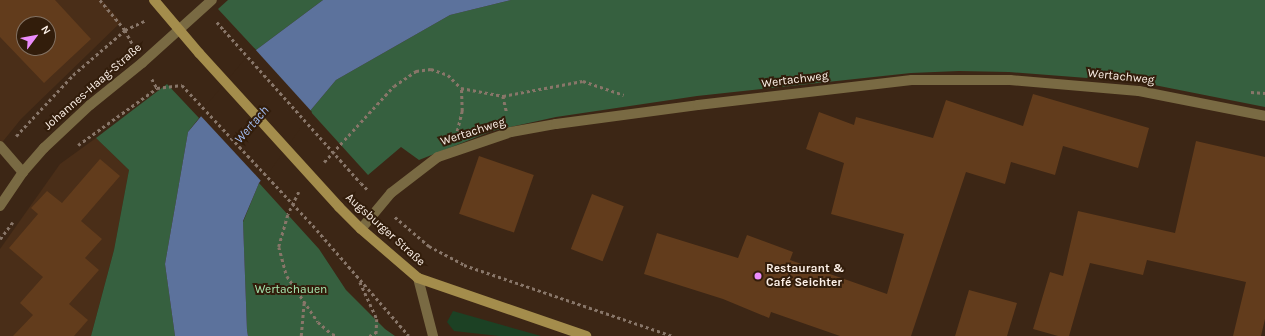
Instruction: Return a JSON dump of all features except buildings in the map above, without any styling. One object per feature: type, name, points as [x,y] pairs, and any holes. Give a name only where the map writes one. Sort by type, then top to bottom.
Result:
[{"type":"main road","name":"Augsburger Straße","points":[[154,0],[178,30],[339,207],[361,229],[418,278],[586,336]]},
{"type":"street","name":"Johannes-Haag-Straße","points":[[0,206],[23,172],[44,148],[90,105],[142,63],[212,0]]},
{"type":"street","name":"Wertachweg","points":[[361,229],[391,193],[438,157],[511,132],[556,124],[698,104],[912,80],[1010,80],[1139,91],[1265,116]]},
{"type":"street","points":[[2,148],[23,172]]},
{"type":"street","points":[[418,278],[433,336]]},
{"type":"path","points":[[2,148],[73,75],[125,30]]},
{"type":"path","points":[[224,30],[361,183]]},
{"type":"path","points":[[182,85],[317,230],[409,336]]},
{"type":"path","points":[[76,147],[157,88]]},
{"type":"path","points":[[438,157],[455,136],[462,111],[461,88],[503,96]]},
{"type":"path","points":[[381,204],[429,246],[464,265],[673,336]]},
{"type":"path","points":[[0,239],[13,221]]},
{"type":"path","points":[[358,278],[378,319],[375,335],[369,336]]},
{"type":"path","points":[[302,336],[304,302]]},
{"type":"shaded area","points":[[0,0],[102,0],[121,22],[21,119],[0,145]]},
{"type":"shaded area","points":[[96,138],[129,170],[114,250],[91,336],[0,336],[0,249],[60,164]]},
{"type":"green space","points":[[228,0],[323,0],[256,50],[218,9]]},
{"type":"green space","points":[[511,0],[1265,0],[1265,107],[1139,82],[1009,72],[959,71],[911,73],[697,96],[556,117],[492,131],[419,160],[401,147],[368,175],[310,111],[336,80],[450,15]]},
{"type":"green space","points":[[167,84],[199,118],[188,132],[165,264],[175,336],[91,336],[114,250],[129,170],[96,138]]},
{"type":"green space","name":"Wertachauen","points":[[259,183],[319,249],[346,290],[385,329],[395,336],[248,336],[243,222]]},
{"type":"green space","points":[[453,311],[541,336],[499,336],[454,331],[447,322]]},
{"type":"water","name":"Wertach","points":[[323,0],[511,0],[450,15],[336,80],[310,111],[259,183],[243,221],[248,336],[175,336],[165,264],[188,132],[256,50]]},
{"type":"pier","points":[[254,48],[312,112],[262,182],[199,114]]},
{"type":"place","name":"Restaurant & Café Seichter","points":[[758,276]]}]
